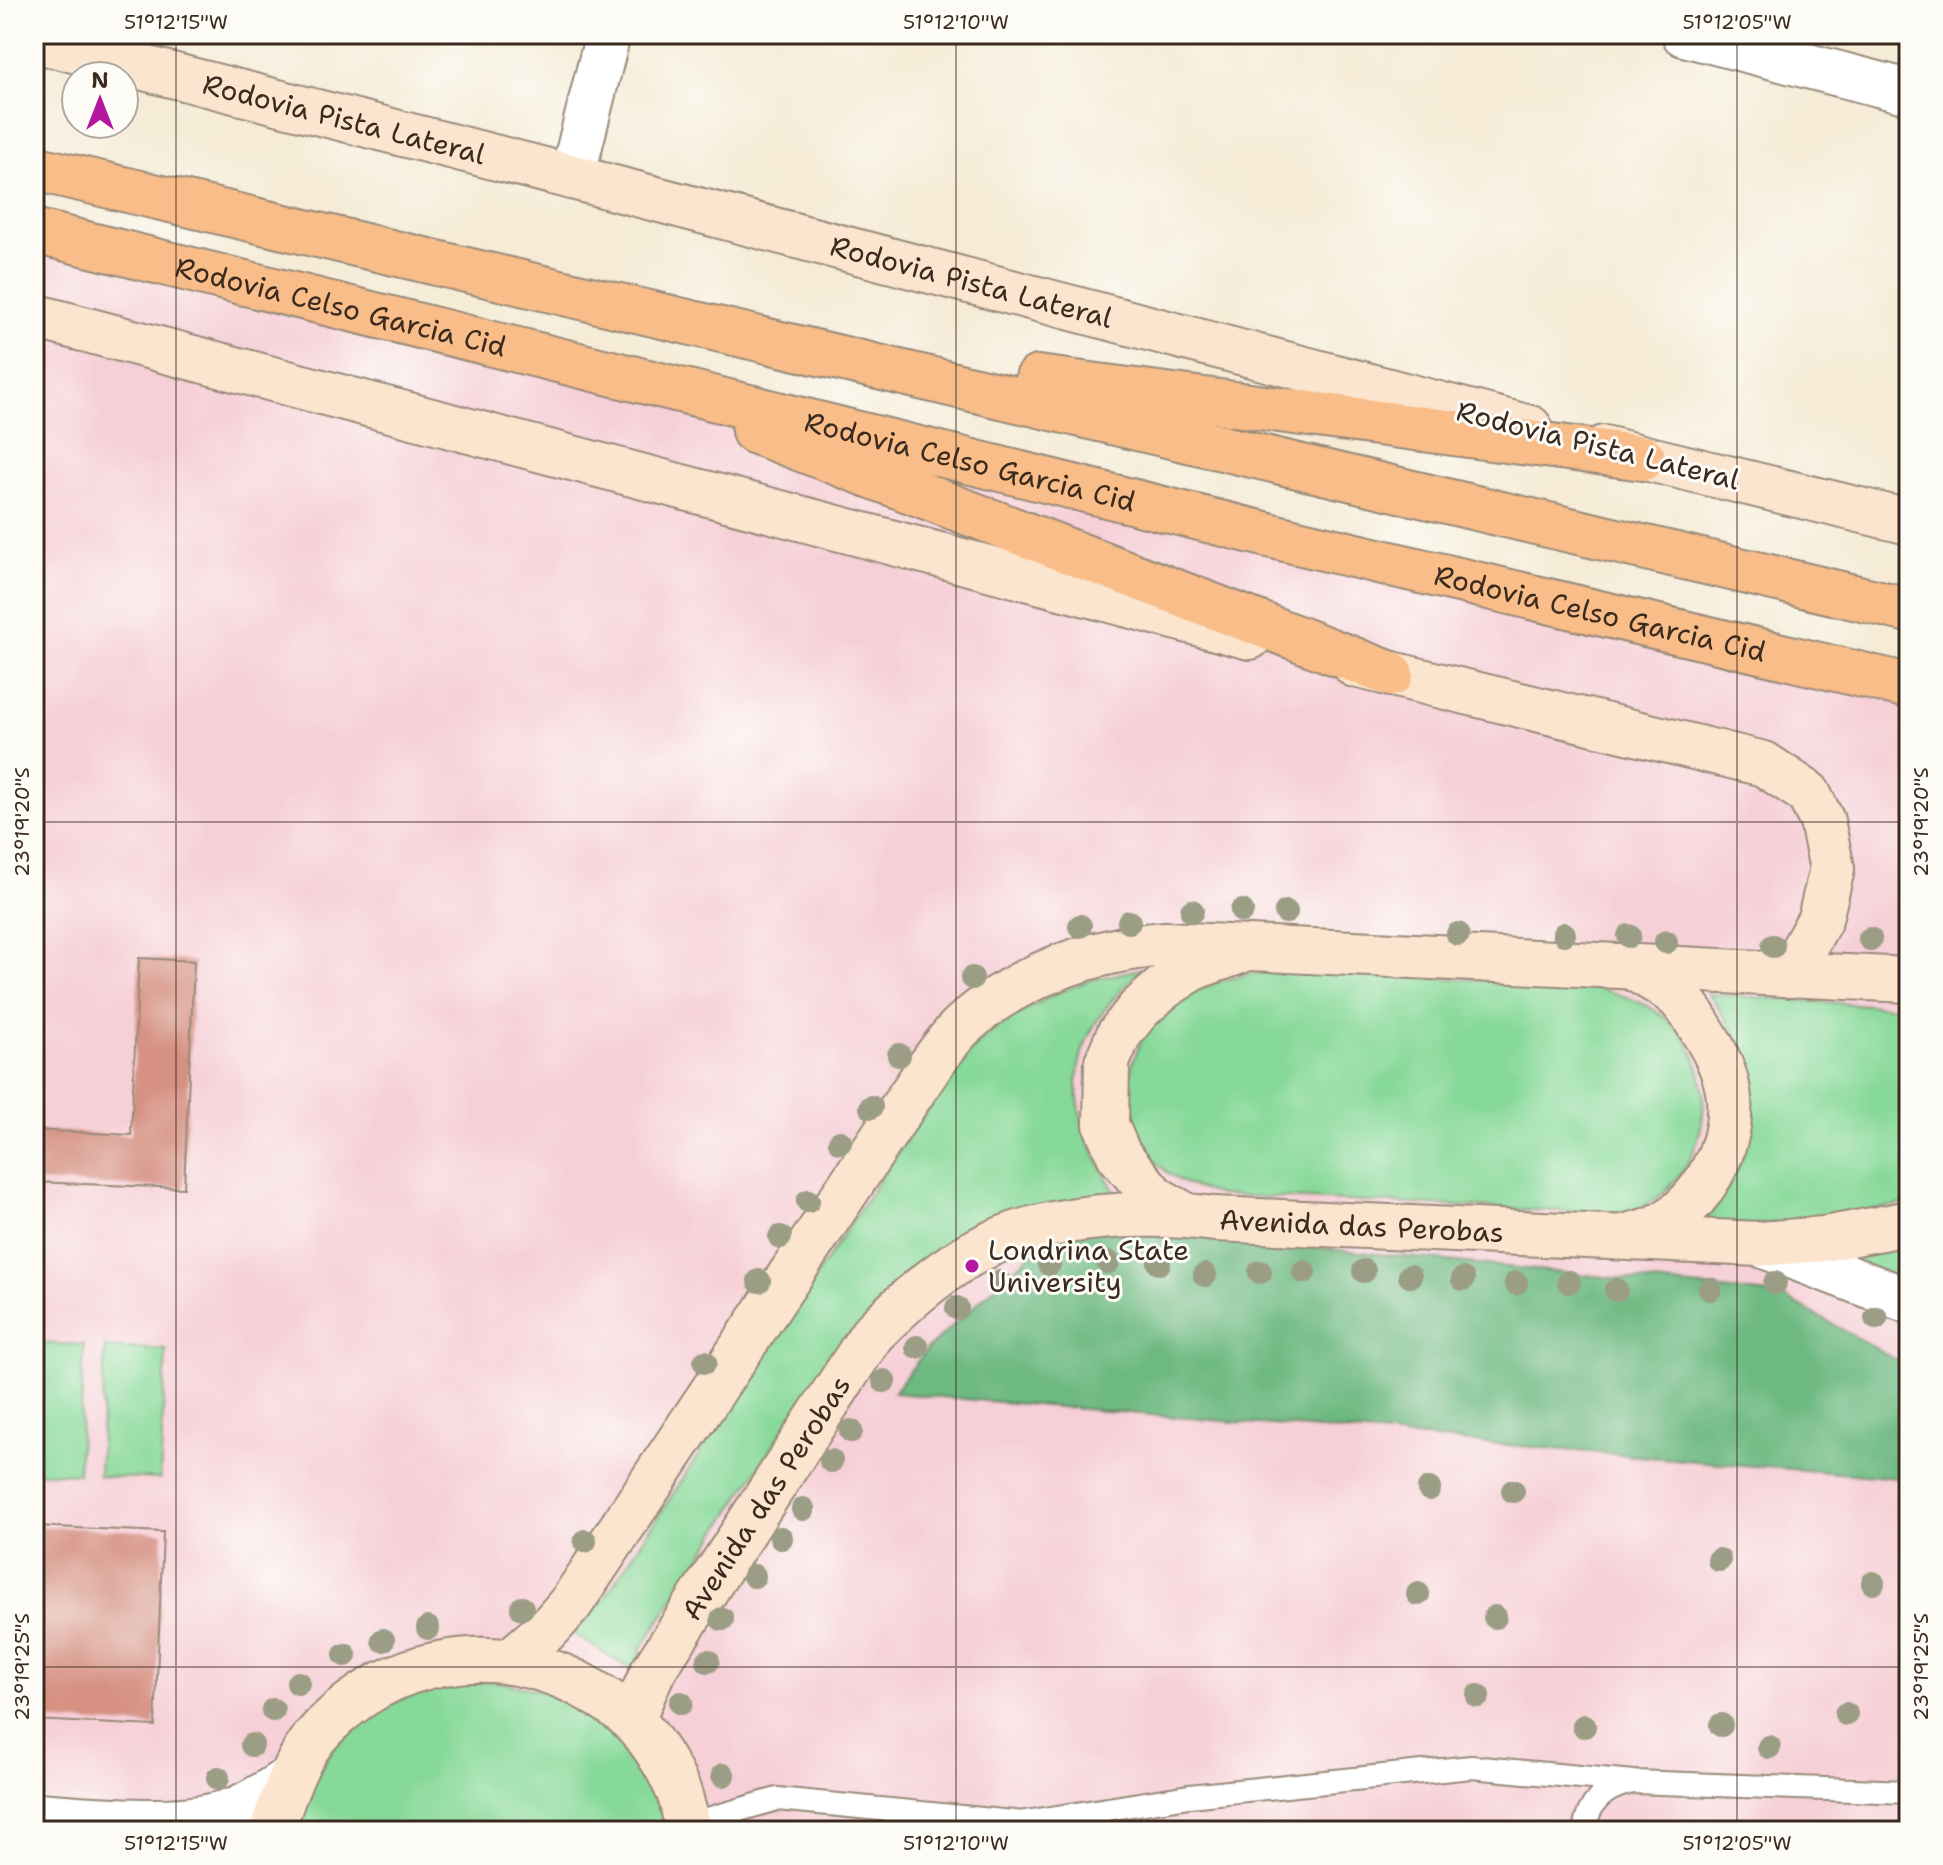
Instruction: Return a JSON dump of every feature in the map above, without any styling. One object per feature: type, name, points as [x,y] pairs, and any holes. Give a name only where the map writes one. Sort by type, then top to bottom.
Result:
[{"type":"highway","points":[[34,168],[1909,610]]},
{"type":"highway","name":"Rodovia Celso Garcia Cid","points":[[34,231],[1293,541],[1909,686]]},
{"type":"highway","points":[[795,346],[1643,458]]},
{"type":"highway","points":[[572,362],[1391,674]]},
{"type":"street","points":[[572,177],[608,34]]},
{"type":"street","points":[[1684,34],[1909,92]]},
{"type":"street","name":"Rodovia Pista Lateral","points":[[34,40],[572,177],[1643,458],[1909,522]]},
{"type":"street","points":[[34,316],[1391,674],[1764,764],[1808,793],[1822,821],[1832,869],[1820,919],[1789,975]]},
{"type":"street","points":[[509,1662],[551,1626],[571,1603],[934,1060],[961,1027],[997,1000],[1044,973],[1090,955],[1166,944],[1909,980]]},
{"type":"street","points":[[1185,1215],[1155,1198],[1119,1155],[1106,1125],[1107,1062],[1119,1034],[1139,1009],[1164,987],[1195,967],[1225,954],[1256,948]]},
{"type":"street","points":[[1621,1238],[1657,1227],[1679,1213],[1697,1195],[1711,1174],[1721,1150],[1729,1098],[1712,1046],[1677,995],[1634,968]]},
{"type":"street","name":"Avenida das Perobas","points":[[632,1720],[652,1673],[872,1334],[895,1311],[951,1267],[984,1247],[1066,1222],[1120,1216],[1185,1215],[1759,1244],[1824,1239],[1909,1223]]},
{"type":"street","points":[[1759,1244],[1909,1301]]},
{"type":"street","points":[[272,1831],[289,1779],[321,1729],[367,1691],[422,1667],[483,1658],[545,1668],[601,1695],[632,1720],[647,1737],[678,1791],[688,1828]]},
{"type":"street","points":[[34,1815],[200,1818],[236,1809],[289,1779]]},
{"type":"lane","points":[[1022,1827],[1189,1796],[1471,1767],[1634,1782],[1909,1792]]},
{"type":"lane","points":[[1584,1831],[1586,1816],[1593,1803],[1615,1786],[1634,1782]]},
{"type":"lane","points":[[688,1828],[777,1799],[1022,1827],[1106,1831]]},
{"type":"shaded area","name":"Londrina State University","points":[[34,241],[1909,701],[1909,1831],[34,1831]]},
{"type":"green space","points":[[1144,968],[1115,997],[1094,1025],[1082,1053],[1077,1080],[1088,1139],[1123,1205],[1053,1210],[802,1401],[643,1646],[637,1661],[637,1673],[573,1634],[600,1605],[893,1159],[967,1055],[1015,1015],[1055,994],[1088,981]]},
{"type":"green space","points":[[1281,969],[1590,986],[1640,1002],[1673,1024],[1696,1059],[1703,1086],[1703,1114],[1697,1141],[1686,1166],[1669,1187],[1647,1204],[1621,1214],[1220,1195],[1180,1181],[1158,1164],[1142,1144],[1133,1121],[1129,1096],[1131,1071],[1139,1047],[1152,1025],[1185,997],[1224,980]]},
{"type":"green space","points":[[1708,994],[1909,1008],[1909,1203],[1810,1221],[1698,1229],[1719,1202],[1742,1158],[1750,1125],[1753,1088],[1739,1043]]},
{"type":"green space","points":[[1066,1222],[1780,1295],[1909,1367],[1909,1479],[893,1393],[927,1349]]},
{"type":"green space","points":[[1909,1244],[1909,1281],[1848,1259]]},
{"type":"green space","points":[[34,1343],[84,1345],[78,1474],[34,1472]]},
{"type":"green space","points":[[105,1347],[166,1350],[160,1479],[99,1476]]},
{"type":"green space","points":[[494,1681],[555,1696],[594,1720],[626,1751],[639,1769],[651,1788],[667,1831],[295,1831],[301,1801],[332,1749],[378,1709],[434,1686]]},
{"type":"building","points":[[139,958],[194,961],[184,1188],[34,1182],[34,1130],[131,1135]]},
{"type":"building","points":[[34,1526],[163,1532],[155,1726],[34,1720]]},
{"type":"place","name":"Londrina State University","points":[[972,1266]]}]
